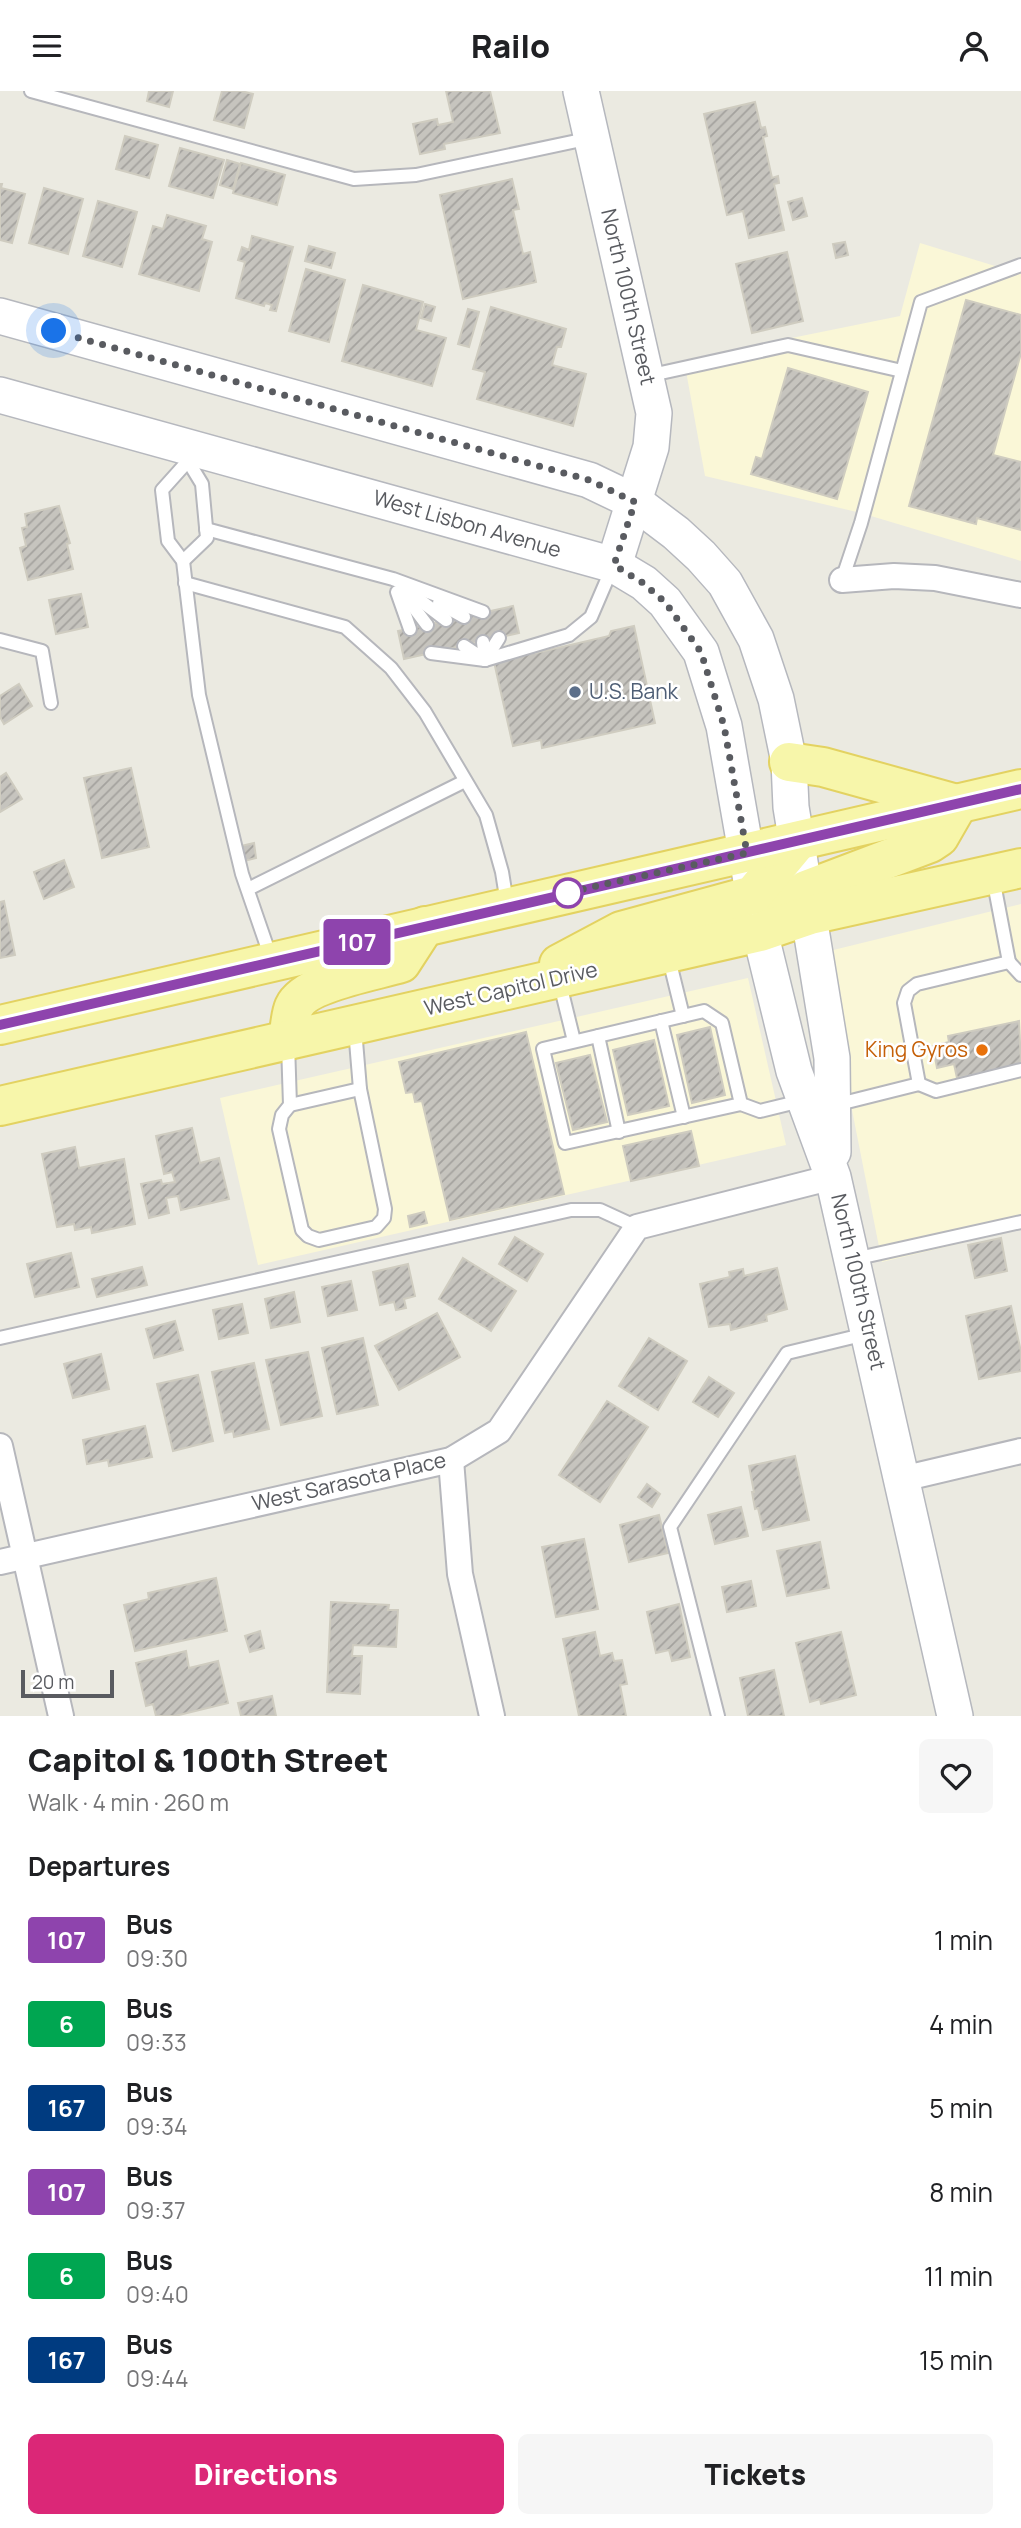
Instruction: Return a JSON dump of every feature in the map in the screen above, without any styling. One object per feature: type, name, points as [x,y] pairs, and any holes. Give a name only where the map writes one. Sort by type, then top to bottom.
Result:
[{"type":"main road","name":"North 100th Street","points":[[581,91],[654,414],[651,447],[614,565]]},
{"type":"main road","points":[[0,316],[589,480],[635,502],[701,556],[725,583],[756,639],[776,699],[789,762],[791,807],[832,1058],[819,1103]]},
{"type":"main road","name":"West Lisbon Avenue","points":[[0,395],[189,453],[614,565],[643,583],[665,602],[701,652],[724,726],[747,853]]},
{"type":"main road","points":[[789,762],[823,767],[958,804]]},
{"type":"main road","points":[[0,1025],[1021,789]]},
{"type":"main road","points":[[808,902],[930,843],[939,837],[958,804]]},
{"type":"main road","points":[[757,913],[798,841]]},
{"type":"main road","name":"North 100th Street","points":[[747,853],[757,913],[794,1071],[819,1103],[833,1177],[955,1716]]},
{"type":"main road","points":[[515,988],[621,931],[757,913],[808,902],[1007,871]]},
{"type":"main road","name":"West Capitol Drive","points":[[0,1106],[667,953],[757,913]]},
{"type":"main road","points":[[288,1040],[295,1006],[303,996],[316,988],[401,963],[425,926]]},
{"type":"street","points":[[842,580],[894,576],[936,578],[1021,595]]},
{"type":"street","points":[[637,1227],[833,1177]]},
{"type":"street","name":"West Sarasota Place","points":[[0,1562],[451,1460],[499,1431],[637,1227]]},
{"type":"street","points":[[0,1446],[61,1716]]},
{"type":"street","points":[[902,1479],[1021,1451]]},
{"type":"street","points":[[451,1460],[460,1574],[492,1716]]},
{"type":"lane","points":[[32,91],[354,179],[415,175],[592,138]]},
{"type":"lane","points":[[842,580],[862,523],[921,302],[1021,265]]},
{"type":"lane","points":[[646,376],[788,345],[902,371]]},
{"type":"lane","points":[[183,561],[207,538],[202,484],[189,453]]},
{"type":"lane","points":[[189,453],[162,490],[169,541],[183,561],[199,695],[248,889],[272,962]]},
{"type":"lane","points":[[206,529],[393,579],[483,613]]},
{"type":"lane","points":[[431,653],[485,660],[569,635],[591,617],[614,565]]},
{"type":"lane","points":[[393,579],[464,617]]},
{"type":"lane","points":[[393,579],[446,621]]},
{"type":"lane","points":[[393,579],[427,625]]},
{"type":"lane","points":[[393,579],[410,629]]},
{"type":"lane","points":[[185,583],[345,627],[391,668],[425,712],[486,815],[502,872],[508,907]]},
{"type":"lane","points":[[485,660],[499,638]]},
{"type":"lane","points":[[0,640],[41,651],[51,703]]},
{"type":"lane","points":[[483,642],[485,660]]},
{"type":"lane","points":[[464,646],[485,660]]},
{"type":"lane","points":[[446,650],[485,660]]},
{"type":"lane","points":[[248,889],[465,781]]},
{"type":"lane","points":[[1007,871],[1009,962],[1021,975]]},
{"type":"lane","points":[[667,953],[683,1016]]},
{"type":"lane","points":[[919,1084],[904,1003],[908,991],[917,984],[1009,962]]},
{"type":"lane","points":[[559,978],[574,1041]]},
{"type":"lane","points":[[741,1104],[723,1058],[722,1023],[704,1011],[543,1049],[559,1095],[565,1143],[741,1104],[760,1111],[919,1084],[936,1091],[1021,1070]]},
{"type":"lane","points":[[661,1021],[678,1068],[684,1117]]},
{"type":"lane","points":[[355,1024],[360,1089],[385,1209],[384,1218],[376,1227],[319,1240],[308,1236],[302,1230],[279,1129],[282,1115],[290,1105],[360,1089]]},
{"type":"lane","points":[[598,1036],[603,1085],[620,1132]]},
{"type":"lane","points":[[288,1040],[290,1105]]},
{"type":"lane","points":[[0,1338],[571,1210],[600,1210],[637,1227]]},
{"type":"lane","points":[[853,1259],[1021,1222]]},
{"type":"lane","points":[[718,1716],[670,1527],[787,1353],[870,1333]]},
{"type":"shaded area","points":[[920,243],[1021,274],[1021,561],[861,513],[705,476],[684,360],[900,316]]},
{"type":"shaded area","points":[[1021,904],[1021,1229],[882,1262],[821,953]]},
{"type":"shaded area","points":[[748,978],[786,1145],[258,1265],[220,1098]]},
{"type":"building","points":[[149,91],[173,91],[169,107],[147,101]]},
{"type":"building","points":[[222,91],[253,94],[244,128],[214,120]]},
{"type":"building","points":[[446,91],[490,91],[500,133],[444,144],[445,149],[420,154],[413,124],[437,119],[438,125],[453,122]]},
{"type":"building","points":[[755,102],[761,128],[765,127],[767,136],[763,137],[772,178],[778,176],[779,183],[774,184],[784,230],[749,238],[743,211],[727,215],[704,114]]},
{"type":"building","points":[[125,136],[158,145],[149,178],[116,169]]},
{"type":"building","points":[[180,148],[224,160],[213,198],[169,186]]},
{"type":"building","points":[[227,160],[240,164],[233,189],[220,185]]},
{"type":"building","points":[[241,163],[285,175],[277,205],[233,193]]},
{"type":"building","points":[[512,179],[519,209],[513,210],[523,254],[530,252],[536,282],[463,299],[440,195]]},
{"type":"building","points":[[0,184],[1,188],[25,194],[12,243],[0,240]]},
{"type":"building","points":[[44,188],[83,199],[68,254],[29,243]]},
{"type":"building","points":[[802,198],[807,216],[793,220],[788,202]]},
{"type":"building","points":[[98,201],[137,212],[122,267],[83,256]]},
{"type":"building","points":[[167,215],[206,226],[202,239],[212,242],[199,291],[139,274],[153,226],[163,229]]},
{"type":"building","points":[[252,236],[293,247],[276,311],[270,310],[272,305],[265,303],[264,306],[236,298],[245,262],[238,260],[242,247],[249,250]]},
{"type":"building","points":[[845,242],[848,255],[836,258],[833,244]]},
{"type":"building","points":[[309,246],[335,253],[331,268],[305,261]]},
{"type":"building","points":[[787,252],[803,321],[752,333],[736,264]]},
{"type":"building","points":[[306,269],[345,280],[329,342],[289,331]]},
{"type":"building","points":[[363,285],[423,302],[416,330],[446,338],[432,386],[342,361]]},
{"type":"building","points":[[966,300],[1021,315],[1021,353],[993,455],[1021,462],[1021,530],[977,518],[976,524],[909,506]]},
{"type":"building","points":[[425,304],[435,307],[431,321],[421,318]]},
{"type":"building","points":[[491,307],[566,329],[552,365],[586,374],[573,426],[477,399],[485,372],[473,369]]},
{"type":"building","points":[[468,309],[479,312],[469,347],[458,344]]},
{"type":"building","points":[[788,368],[868,392],[837,499],[751,474],[756,457],[762,459]]},
{"type":"building","points":[[59,506],[70,543],[67,544],[73,569],[28,580],[20,548],[26,546],[22,528],[27,527],[25,514]]},
{"type":"building","points":[[81,594],[88,627],[56,634],[49,600]]},
{"type":"building","points":[[513,606],[519,633],[404,659],[398,631]]},
{"type":"building","name":"U.S. Bank","points":[[634,626],[655,723],[542,748],[541,740],[513,746],[494,662],[536,650],[536,653],[609,636],[611,631]]},
{"type":"building","points":[[19,684],[32,706],[4,724],[0,717],[0,696]]},
{"type":"building","points":[[131,768],[149,847],[102,858],[84,778]]},
{"type":"building","points":[[6,773],[22,799],[0,812],[0,777]]},
{"type":"building","points":[[254,843],[256,858],[244,861],[241,846]]},
{"type":"building","points":[[64,860],[74,887],[44,899],[34,872]]},
{"type":"building","points":[[4,901],[15,955],[0,958],[0,902]]},
{"type":"building","points":[[1019,1021],[1021,1065],[957,1078],[954,1064],[937,1068],[933,1046],[949,1042],[948,1036]]},
{"type":"building","points":[[710,1027],[725,1095],[692,1103],[677,1035]]},
{"type":"building","points":[[526,1032],[564,1194],[450,1220],[422,1101],[415,1102],[413,1092],[406,1093],[399,1062]]},
{"type":"building","points":[[654,1040],[669,1106],[628,1115],[613,1050]]},
{"type":"building","points":[[590,1055],[607,1122],[573,1130],[556,1063]]},
{"type":"building","points":[[192,1128],[200,1163],[219,1158],[229,1199],[181,1210],[178,1196],[166,1198],[169,1213],[149,1218],[141,1184],[161,1180],[162,1184],[175,1182],[172,1172],[164,1174],[156,1136]]},
{"type":"building","points":[[691,1131],[699,1166],[631,1181],[623,1146]]},
{"type":"building","points":[[75,1147],[79,1168],[124,1159],[135,1224],[92,1233],[91,1227],[75,1230],[74,1224],[57,1227],[42,1154]]},
{"type":"building","points":[[424,1212],[427,1223],[410,1227],[408,1216]]},
{"type":"building","points":[[515,1237],[543,1254],[527,1281],[499,1264]]},
{"type":"building","points":[[1001,1238],[1007,1271],[975,1278],[968,1245]]},
{"type":"building","points":[[71,1253],[79,1287],[35,1297],[27,1264]]},
{"type":"building","points":[[463,1258],[516,1291],[491,1331],[439,1299]]},
{"type":"building","points":[[408,1264],[415,1296],[404,1299],[406,1308],[396,1310],[394,1302],[380,1305],[373,1272]]},
{"type":"building","points":[[142,1267],[147,1285],[97,1297],[92,1279]]},
{"type":"building","points":[[777,1268],[787,1309],[766,1315],[767,1321],[731,1330],[730,1324],[709,1327],[700,1284],[730,1277],[729,1272],[743,1269],[744,1276]]},
{"type":"building","points":[[351,1281],[357,1310],[328,1316],[322,1287]]},
{"type":"building","points":[[294,1292],[300,1322],[271,1328],[265,1299]]},
{"type":"building","points":[[242,1304],[248,1333],[219,1339],[213,1310]]},
{"type":"building","points":[[1011,1306],[1021,1352],[1021,1371],[979,1379],[966,1316]]},
{"type":"building","points":[[437,1313],[460,1357],[399,1390],[375,1346]]},
{"type":"building","points":[[175,1321],[183,1350],[154,1358],[146,1329]]},
{"type":"building","points":[[363,1338],[378,1405],[337,1414],[322,1348]]},
{"type":"building","points":[[649,1338],[687,1361],[658,1410],[619,1386]]},
{"type":"building","points":[[308,1352],[322,1416],[281,1425],[266,1360]]},
{"type":"building","points":[[101,1354],[109,1389],[73,1398],[64,1364]]},
{"type":"building","points":[[254,1363],[269,1429],[234,1437],[233,1431],[225,1433],[212,1372]]},
{"type":"building","points":[[198,1375],[213,1441],[173,1451],[157,1384]]},
{"type":"building","points":[[709,1377],[734,1393],[718,1417],[693,1402]]},
{"type":"building","points":[[607,1401],[648,1427],[600,1502],[559,1475]]},
{"type":"building","points":[[145,1426],[152,1457],[109,1466],[108,1460],[87,1464],[83,1440]]},
{"type":"building","points":[[795,1456],[809,1520],[763,1530],[758,1508],[755,1509],[749,1466]]},
{"type":"building","points":[[647,1484],[660,1494],[652,1507],[638,1497]]},
{"type":"building","points":[[741,1507],[748,1536],[715,1544],[708,1515]]},
{"type":"building","points":[[659,1515],[668,1553],[629,1562],[620,1525]]},
{"type":"building","points":[[584,1539],[598,1609],[556,1617],[542,1547]]},
{"type":"building","points":[[820,1542],[829,1588],[787,1596],[777,1551]]},
{"type":"building","points":[[216,1578],[227,1631],[135,1651],[124,1605],[149,1599],[148,1593]]},
{"type":"building","points":[[751,1581],[756,1606],[727,1612],[722,1587]]},
{"type":"building","points":[[331,1602],[389,1605],[388,1610],[398,1610],[396,1647],[353,1645],[352,1656],[362,1656],[360,1694],[327,1692]]},
{"type":"building","points":[[679,1604],[690,1657],[672,1661],[669,1650],[656,1653],[647,1612]]},
{"type":"building","points":[[260,1631],[264,1648],[250,1652],[245,1636]]},
{"type":"building","points":[[595,1632],[600,1656],[612,1653],[614,1661],[622,1660],[627,1684],[620,1685],[626,1716],[579,1716],[563,1639]]},
{"type":"building","points":[[841,1632],[856,1695],[821,1704],[820,1699],[810,1702],[796,1643]]},
{"type":"building","points":[[186,1651],[189,1668],[218,1661],[228,1703],[175,1716],[156,1716],[153,1704],[146,1706],[136,1663]]},
{"type":"building","points":[[774,1670],[784,1716],[748,1716],[740,1678]]},
{"type":"building","points":[[272,1696],[276,1716],[241,1716],[238,1703]]},
{"type":"bus line","name":"107","points":[[0,1025],[1021,789]]},
{"type":"place","name":"U.S. Bank","points":[[575,692]]},
{"type":"place","name":"King Gyros","points":[[982,1050]]},
{"type":"route","points":[[54,331],[589,480],[635,502],[614,565],[643,583],[665,602],[701,652],[724,726],[747,853],[556,895],[568,893]]}]
